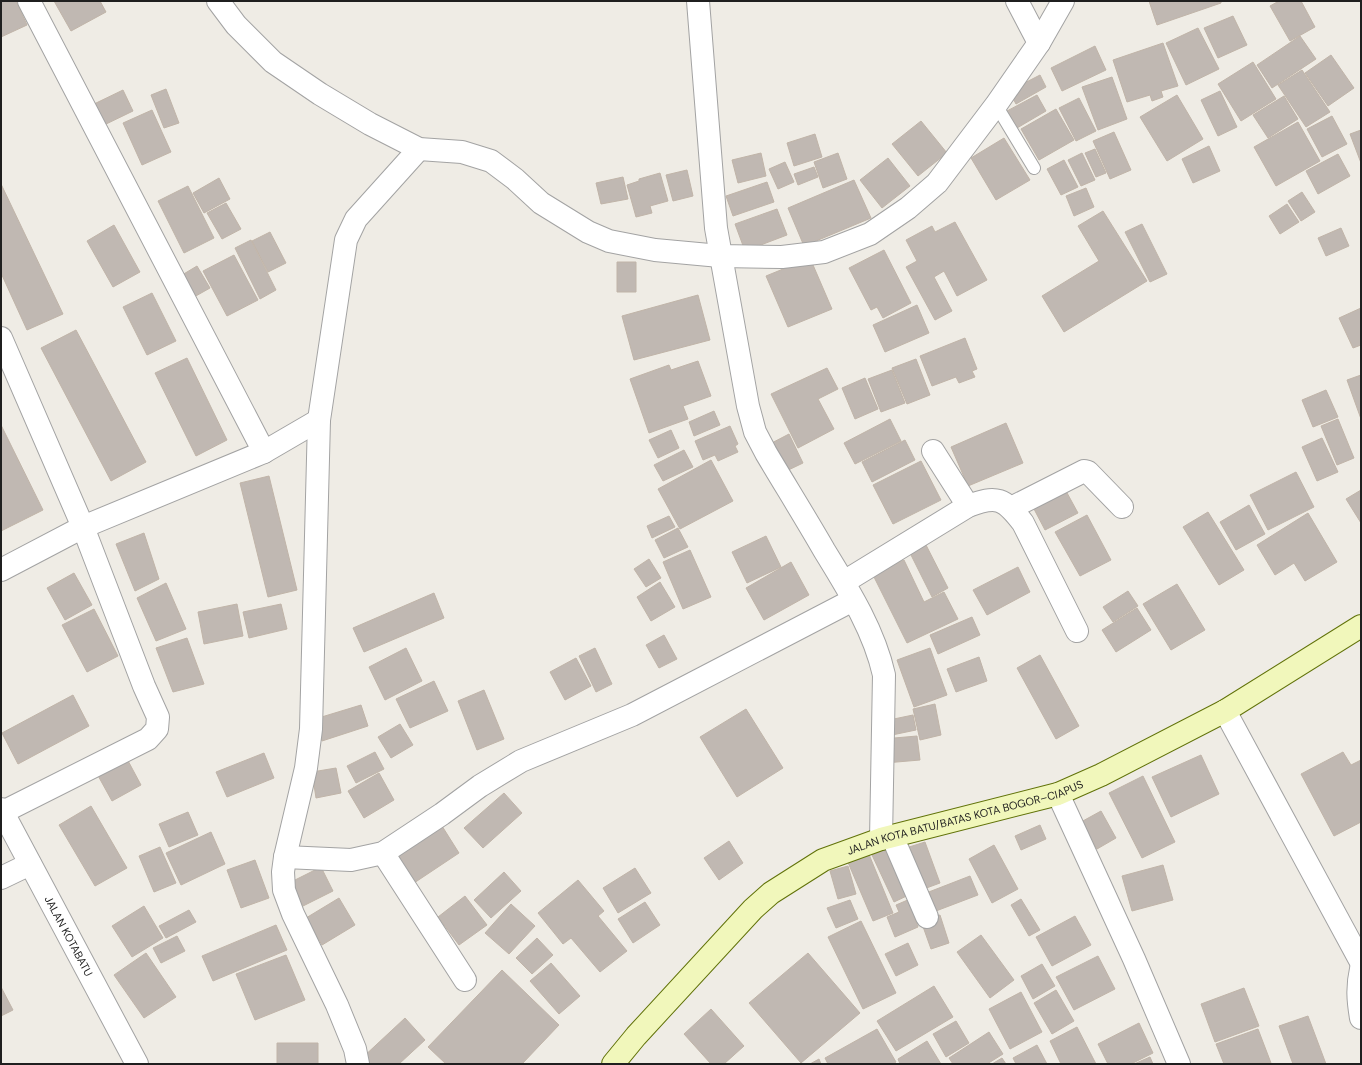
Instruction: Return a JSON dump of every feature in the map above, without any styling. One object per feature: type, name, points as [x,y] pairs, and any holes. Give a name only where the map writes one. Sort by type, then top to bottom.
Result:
[{"type":"main road","name":"JALAN KOTA BATU/BATAS KOTA BOGOR–CIAPUS","points":[[613,1064],[636,1036],[722,941],[770,894],[823,860],[887,838],[1058,794],[1143,755],[1224,711],[1361,626]]},
{"type":"street","points":[[29,1],[264,452]]},
{"type":"street","points":[[218,1],[236,25],[272,62],[320,94],[370,124],[419,149],[462,152],[491,161],[515,179],[541,204],[588,232],[609,241],[655,250],[720,256],[782,257],[824,252],[870,234],[908,208],[937,183],[996,105],[1039,44],[1063,1]]},
{"type":"street","points":[[698,1],[720,256],[748,406],[755,432],[766,453],[848,591],[880,657],[884,675],[887,838],[927,917]]},
{"type":"street","points":[[1017,1],[1039,44]]},
{"type":"street","points":[[358,1064],[355,1049],[337,1005],[293,914],[284,890],[283,872],[285,857],[306,768],[310,729],[319,420],[346,240],[356,219],[419,149]]},
{"type":"street","points":[[1,338],[83,527],[144,686],[158,717],[157,729],[148,739],[2,810]]},
{"type":"street","points":[[1,570],[83,527],[264,452],[319,420]]},
{"type":"street","points":[[933,451],[968,506]]},
{"type":"street","points":[[1011,508],[1084,471],[1088,472],[1122,507]]},
{"type":"street","points":[[285,857],[351,860],[383,853],[442,814],[480,786],[521,762],[632,715],[848,591],[968,506],[986,499],[992,499],[1011,508],[1023,523],[1077,631]]},
{"type":"street","points":[[1224,711],[1361,962]]},
{"type":"street","points":[[1058,794],[1134,959],[1179,1064]]},
{"type":"street","name":"JALAN KOTABATU","points":[[2,810],[137,1064]]},
{"type":"street","points":[[383,853],[465,980]]},
{"type":"street","points":[[1,878],[30,864]]},
{"type":"street","points":[[1361,969],[1358,986],[1358,1001],[1361,1018]]},
{"type":"lane","points":[[996,105],[1034,168]]},
{"type":"building","points":[[1,1],[16,1],[27,25],[1,37]]},
{"type":"building","points":[[54,1],[100,1],[106,12],[71,31]]},
{"type":"building","points":[[1149,1],[1221,1],[1221,3],[1157,25]]},
{"type":"building","points":[[1279,1],[1301,1],[1315,27],[1290,41],[1270,6]]},
{"type":"building","points":[[1233,16],[1247,45],[1218,58],[1204,28]]},
{"type":"building","points":[[1198,28],[1219,69],[1186,85],[1166,43]]},
{"type":"building","points":[[1300,36],[1316,59],[1272,88],[1257,65]]},
{"type":"building","points":[[1163,43],[1178,86],[1161,91],[1163,97],[1152,101],[1150,95],[1127,102],[1113,60]]},
{"type":"building","points":[[1095,46],[1106,70],[1062,91],[1051,68]]},
{"type":"building","points":[[1331,55],[1354,88],[1328,106],[1305,73]]},
{"type":"building","points":[[1253,62],[1276,99],[1241,121],[1218,84]]},
{"type":"building","points":[[1302,70],[1330,112],[1306,127],[1278,85]]},
{"type":"building","points":[[1040,75],[1046,87],[1016,104],[1009,91]]},
{"type":"building","points":[[1112,77],[1127,119],[1098,130],[1082,87]]},
{"type":"building","points":[[166,89],[179,123],[164,128],[151,95]]},
{"type":"building","points":[[123,90],[133,111],[102,126],[92,105]]},
{"type":"building","points":[[1220,91],[1237,127],[1218,136],[1201,100]]},
{"type":"building","points":[[1037,95],[1046,111],[1017,128],[1007,111]]},
{"type":"building","points":[[1177,95],[1203,139],[1167,161],[1140,117]]},
{"type":"building","points":[[1284,96],[1298,119],[1268,138],[1253,115]]},
{"type":"building","points":[[1079,98],[1096,131],[1076,141],[1059,108]]},
{"type":"building","points":[[1056,109],[1074,140],[1039,160],[1021,129]]},
{"type":"building","points":[[152,110],[171,152],[142,165],[123,123]]},
{"type":"building","points":[[1332,116],[1347,144],[1322,157],[1307,129]]},
{"type":"building","points":[[921,121],[947,153],[918,176],[892,144]]},
{"type":"building","points":[[1298,122],[1320,161],[1276,186],[1254,147]]},
{"type":"building","points":[[1361,130],[1361,163],[1350,134]]},
{"type":"building","points":[[1114,132],[1131,170],[1110,179],[1093,141]]},
{"type":"building","points":[[815,134],[822,157],[794,166],[787,143]]},
{"type":"building","points":[[1004,138],[1030,180],[996,200],[971,158]]},
{"type":"building","points":[[1209,146],[1220,171],[1193,183],[1182,159]]},
{"type":"building","points":[[1095,149],[1106,173],[1096,177],[1085,153]]},
{"type":"building","points":[[761,153],[766,176],[738,183],[732,160]]},
{"type":"building","points":[[838,153],[847,179],[823,188],[814,162]]},
{"type":"building","points":[[1082,153],[1095,180],[1081,186],[1068,160]]},
{"type":"building","points":[[1338,154],[1350,176],[1318,194],[1306,171]]},
{"type":"building","points":[[888,158],[910,186],[882,208],[860,180]]},
{"type":"building","points":[[1064,160],[1078,187],[1061,195],[1047,169]]},
{"type":"building","points":[[785,162],[794,182],[778,189],[769,169]]},
{"type":"building","points":[[814,167],[818,177],[798,185],[794,174]]},
{"type":"building","points":[[687,170],[693,196],[673,201],[666,175]]},
{"type":"building","points":[[660,173],[668,201],[650,206],[652,213],[636,217],[627,185],[639,181],[639,179]]},
{"type":"building","points":[[623,177],[628,199],[601,204],[596,183]]},
{"type":"building","points":[[219,178],[230,199],[204,213],[193,193]]},
{"type":"building","points":[[854,180],[871,218],[804,246],[788,208]]},
{"type":"building","points":[[767,182],[774,202],[733,216],[726,196]]},
{"type":"building","points":[[1,184],[63,314],[27,330],[1,273]]},
{"type":"building","points":[[188,186],[214,238],[184,253],[158,201]]},
{"type":"building","points":[[1086,188],[1094,207],[1074,216],[1066,196]]},
{"type":"building","points":[[1302,192],[1315,212],[1301,221],[1288,201]]},
{"type":"building","points":[[226,203],[241,229],[222,239],[207,213]]},
{"type":"building","points":[[1287,204],[1299,222],[1280,234],[1269,216]]},
{"type":"building","points":[[777,209],[787,235],[745,251],[735,224]]},
{"type":"building","points":[[1103,211],[1147,281],[1064,332],[1042,296],[1099,261],[1078,226]]},
{"type":"building","points":[[955,222],[987,280],[957,296],[944,271],[934,277],[952,311],[935,320],[906,267],[917,261],[906,240],[932,226],[935,232]]},
{"type":"building","points":[[1142,224],[1167,274],[1150,282],[1125,232]]},
{"type":"building","points":[[114,225],[140,272],[113,287],[87,241]]},
{"type":"building","points":[[1341,228],[1349,246],[1326,256],[1318,238]]},
{"type":"building","points":[[270,232],[286,263],[268,272],[252,241]]},
{"type":"building","points":[[251,240],[276,290],[260,299],[235,248]]},
{"type":"building","points":[[884,250],[911,303],[883,318],[877,307],[871,310],[849,268]]},
{"type":"building","points":[[234,255],[258,300],[227,316],[203,271]]},
{"type":"building","points":[[810,258],[832,309],[788,327],[766,276]]},
{"type":"building","points":[[617,262],[636,262],[636,292],[617,292]]},
{"type":"building","points":[[197,266],[210,288],[194,297],[182,275]]},
{"type":"building","points":[[152,293],[176,341],[147,355],[123,307]]},
{"type":"building","points":[[698,295],[710,340],[634,360],[622,316]]},
{"type":"building","points":[[917,305],[929,333],[885,352],[873,325]]},
{"type":"building","points":[[1361,308],[1361,345],[1353,348],[1339,318]]},
{"type":"building","points":[[76,330],[146,462],[111,481],[41,348]]},
{"type":"building","points":[[965,338],[977,369],[972,371],[975,377],[959,383],[956,377],[932,386],[920,356]]},
{"type":"building","points":[[187,358],[227,440],[196,456],[155,373]]},
{"type":"building","points":[[916,359],[930,395],[907,404],[892,368]]},
{"type":"building","points":[[698,361],[711,396],[683,406],[688,419],[649,433],[630,379],[669,365],[671,370]]},
{"type":"building","points":[[827,368],[838,389],[818,399],[834,429],[798,448],[771,394]]},
{"type":"building","points":[[892,370],[905,403],[881,412],[868,379]]},
{"type":"building","points":[[1361,375],[1361,419],[1347,380]]},
{"type":"building","points":[[865,378],[878,409],[855,419],[842,388]]},
{"type":"building","points":[[1326,390],[1338,417],[1313,427],[1302,400]]},
{"type":"building","points":[[714,411],[720,425],[694,436],[689,422]]},
{"type":"building","points":[[890,419],[901,441],[855,464],[844,443]]},
{"type":"building","points":[[1338,419],[1354,458],[1337,465],[1321,426]]},
{"type":"building","points":[[1006,423],[1023,463],[968,486],[951,447]]},
{"type":"building","points":[[1,425],[43,510],[1,531]]},
{"type":"building","points":[[730,426],[738,444],[735,446],[738,452],[718,461],[715,455],[703,460],[695,441]]},
{"type":"building","points":[[671,430],[679,448],[658,458],[649,440]]},
{"type":"building","points":[[789,434],[803,463],[780,474],[766,446]]},
{"type":"building","points":[[1322,438],[1338,472],[1317,481],[1302,447]]},
{"type":"building","points":[[905,440],[915,460],[872,482],[862,462]]},
{"type":"building","points":[[684,450],[693,467],[663,481],[654,465]]},
{"type":"building","points":[[711,460],[733,501],[680,529],[658,489]]},
{"type":"building","points":[[921,461],[941,500],[893,524],[873,485]]},
{"type":"building","points":[[1296,472],[1314,507],[1268,530],[1250,495]]},
{"type":"building","points":[[269,476],[297,590],[268,597],[240,483]]},
{"type":"building","points":[[1361,490],[1361,523],[1346,499]]},
{"type":"building","points":[[1066,491],[1078,513],[1045,530],[1034,509]]},
{"type":"building","points":[[1249,505],[1265,534],[1236,550],[1220,522]]},
{"type":"building","points":[[1208,512],[1244,570],[1219,585],[1183,527]]},
{"type":"building","points":[[1308,513],[1337,562],[1305,581],[1294,563],[1275,575],[1257,545]]},
{"type":"building","points":[[1087,515],[1111,560],[1080,576],[1055,532]]},
{"type":"building","points":[[669,516],[675,527],[652,538],[647,526]]},
{"type":"building","points":[[678,528],[688,547],[664,558],[655,540]]},
{"type":"building","points":[[144,533],[159,579],[135,591],[116,544]]},
{"type":"building","points":[[766,536],[781,567],[747,583],[732,552]]},
{"type":"building","points":[[926,545],[948,588],[932,597],[910,553]]},
{"type":"building","points":[[690,550],[711,597],[683,609],[663,562]]},
{"type":"building","points":[[649,559],[661,578],[646,587],[634,569]]},
{"type":"building","points":[[904,560],[924,602],[944,592],[958,619],[907,643],[873,575]]},
{"type":"building","points":[[791,562],[809,595],[764,620],[746,588]]},
{"type":"building","points":[[1018,567],[1030,592],[987,615],[973,590]]},
{"type":"building","points":[[74,573],[92,605],[65,620],[47,588]]},
{"type":"building","points":[[660,582],[675,607],[651,621],[637,597]]},
{"type":"building","points":[[166,583],[186,629],[156,641],[137,598]]},
{"type":"building","points":[[1177,584],[1205,630],[1171,650],[1143,604]]},
{"type":"building","points":[[1128,591],[1138,606],[1113,622],[1103,607]]},
{"type":"building","points":[[434,593],[444,618],[364,652],[353,628]]},
{"type":"building","points":[[237,604],[243,636],[204,644],[198,612]]},
{"type":"building","points":[[281,604],[287,629],[249,638],[243,612]]},
{"type":"building","points":[[1137,608],[1151,630],[1116,652],[1102,630]]},
{"type":"building","points":[[94,609],[118,656],[87,672],[62,625]]},
{"type":"building","points":[[972,617],[980,635],[938,654],[930,635]]},
{"type":"building","points":[[664,635],[677,659],[659,668],[646,645]]},
{"type":"building","points":[[187,638],[204,684],[173,692],[156,648]]},
{"type":"building","points":[[406,648],[422,681],[385,700],[369,667]]},
{"type":"building","points":[[595,648],[612,684],[596,692],[579,656]]},
{"type":"building","points":[[930,648],[947,695],[914,707],[897,660]]},
{"type":"building","points":[[1040,655],[1079,726],[1056,739],[1017,668]]},
{"type":"building","points":[[979,657],[987,681],[956,692],[947,669]]},
{"type":"building","points":[[576,658],[591,686],[565,700],[550,672]]},
{"type":"building","points":[[434,681],[448,711],[410,728],[396,699]]},
{"type":"building","points":[[484,690],[504,739],[477,750],[458,701]]},
{"type":"building","points":[[73,695],[89,726],[18,764],[2,733]]},
{"type":"building","points":[[935,704],[941,735],[920,740],[913,709]]},
{"type":"building","points":[[361,705],[368,726],[322,741],[315,719]]},
{"type":"building","points":[[746,709],[783,768],[737,797],[700,737]]},
{"type":"building","points":[[913,715],[916,730],[892,735],[889,720]]},
{"type":"building","points":[[400,724],[413,745],[391,758],[378,737]]},
{"type":"building","points":[[917,736],[920,760],[885,763],[883,739]]},
{"type":"building","points":[[375,752],[384,769],[356,783],[347,766]]},
{"type":"building","points":[[1343,752],[1351,765],[1361,760],[1361,822],[1334,836],[1301,774]]},
{"type":"building","points":[[264,753],[274,778],[227,797],[216,772]]},
{"type":"building","points":[[1201,755],[1219,794],[1171,817],[1152,777]]},
{"type":"building","points":[[126,757],[141,785],[112,801],[96,772]]},
{"type":"building","points":[[336,768],[341,793],[316,798],[312,772]]},
{"type":"building","points":[[379,773],[394,800],[364,818],[348,791]]},
{"type":"building","points":[[1143,776],[1175,842],[1142,858],[1109,793]]},
{"type":"building","points":[[504,793],[522,813],[483,848],[464,828]]},
{"type":"building","points":[[91,806],[127,868],[95,886],[59,825]]},
{"type":"building","points":[[1101,811],[1116,838],[1097,849],[1081,822]]},
{"type":"building","points":[[188,812],[198,835],[169,847],[159,824]]},
{"type":"building","points":[[1040,825],[1046,839],[1021,850],[1015,836]]},
{"type":"building","points":[[442,826],[459,853],[414,883],[397,855]]},
{"type":"building","points":[[211,832],[225,864],[181,885],[166,853]]},
{"type":"building","points":[[729,841],[743,863],[719,880],[704,858]]},
{"type":"building","points":[[925,842],[940,883],[921,890],[906,848]]},
{"type":"building","points":[[893,845],[915,892],[894,902],[872,855]]},
{"type":"building","points":[[994,845],[1018,889],[992,903],[969,859]]},
{"type":"building","points":[[160,847],[176,883],[154,892],[139,856]]},
{"type":"building","points":[[868,852],[893,913],[873,921],[847,860]]},
{"type":"building","points":[[255,860],[269,898],[241,908],[227,870]]},
{"type":"building","points":[[1163,865],[1173,900],[1132,911],[1122,876]]},
{"type":"building","points":[[848,866],[856,894],[838,899],[830,871]]},
{"type":"building","points":[[321,867],[333,891],[303,906],[291,882]]},
{"type":"building","points":[[635,868],[651,893],[618,913],[603,888]]},
{"type":"building","points":[[504,872],[521,891],[491,918],[474,900]]},
{"type":"building","points":[[970,876],[978,895],[928,914],[921,895]]},
{"type":"building","points":[[578,880],[604,911],[598,916],[627,951],[600,972],[571,938],[563,944],[538,913]]},
{"type":"building","points":[[465,896],[487,925],[459,945],[438,917]]},
{"type":"building","points":[[917,896],[925,914],[915,919],[918,927],[895,937],[887,917],[899,912],[896,905]]},
{"type":"building","points":[[339,898],[355,925],[322,945],[306,918]]},
{"type":"building","points":[[1021,899],[1040,930],[1029,936],[1011,905]]},
{"type":"building","points":[[850,900],[858,919],[836,928],[827,908]]},
{"type":"building","points":[[645,902],[660,925],[633,943],[618,919]]},
{"type":"building","points":[[511,904],[535,926],[509,954],[485,933]]},
{"type":"building","points":[[144,906],[163,938],[132,957],[112,926]]},
{"type":"building","points":[[189,910],[196,922],[166,938],[159,926]]},
{"type":"building","points":[[940,915],[949,943],[931,949],[921,921]]},
{"type":"building","points":[[1075,916],[1091,945],[1052,966],[1036,937]]},
{"type":"building","points":[[861,921],[896,993],[863,1009],[828,937]]},
{"type":"building","points":[[276,925],[287,950],[213,981],[202,956]]},
{"type":"building","points":[[981,935],[1014,980],[990,998],[957,952]]},
{"type":"building","points":[[177,936],[185,951],[161,963],[153,948]]},
{"type":"building","points":[[537,938],[553,955],[532,974],[516,958]]},
{"type":"building","points":[[908,943],[918,965],[896,976],[885,954]]},
{"type":"building","points":[[146,953],[176,997],[144,1018],[114,975]]},
{"type":"building","points":[[808,953],[860,1013],[801,1063],[749,1003]]},
{"type":"building","points":[[286,955],[305,1000],[255,1020],[236,974]]},
{"type":"building","points":[[1098,956],[1115,989],[1074,1010],[1056,977]]},
{"type":"building","points":[[551,963],[580,996],[559,1014],[530,981]]},
{"type":"building","points":[[1042,964],[1055,986],[1033,999],[1021,976]]},
{"type":"building","points":[[502,970],[559,1025],[522,1064],[446,1064],[428,1047]]},
{"type":"building","points":[[934,986],[953,1017],[896,1051],[877,1021]]},
{"type":"building","points":[[1,987],[13,1010],[1,1016]]},
{"type":"building","points":[[1244,988],[1259,1026],[1215,1042],[1201,1004]]},
{"type":"building","points":[[1056,990],[1074,1021],[1052,1034],[1034,1003]]},
{"type":"building","points":[[1021,992],[1042,1032],[1010,1049],[989,1009]]},
{"type":"building","points":[[711,1009],[744,1046],[724,1064],[711,1064],[684,1034]]},
{"type":"building","points":[[1308,1016],[1326,1064],[1293,1064],[1279,1026]]},
{"type":"building","points":[[405,1018],[425,1040],[399,1064],[366,1064],[361,1059]]},
{"type":"building","points":[[956,1021],[969,1043],[946,1057],[933,1034]]},
{"type":"building","points":[[1139,1023],[1153,1053],[1131,1064],[1108,1064],[1098,1044]]},
{"type":"building","points":[[1077,1027],[1096,1064],[1061,1064],[1050,1041]]},
{"type":"building","points":[[877,1029],[896,1062],[893,1064],[828,1064],[825,1058]]},
{"type":"building","points":[[1258,1029],[1271,1063],[1224,1064],[1216,1044]]},
{"type":"building","points":[[989,1032],[1003,1054],[987,1064],[953,1064],[949,1058]]},
{"type":"building","points":[[927,1041],[941,1064],[900,1064],[898,1059]]},
{"type":"building","points":[[277,1043],[318,1043],[318,1064],[277,1064]]},
{"type":"building","points":[[1037,1045],[1047,1064],[1016,1064],[1013,1058]]},
{"type":"building","points":[[1150,1057],[1153,1064],[1134,1064]]},
{"type":"building","points":[[1002,1058],[1006,1064],[992,1064]]},
{"type":"building","points":[[819,1059],[821,1064],[810,1064]]}]
